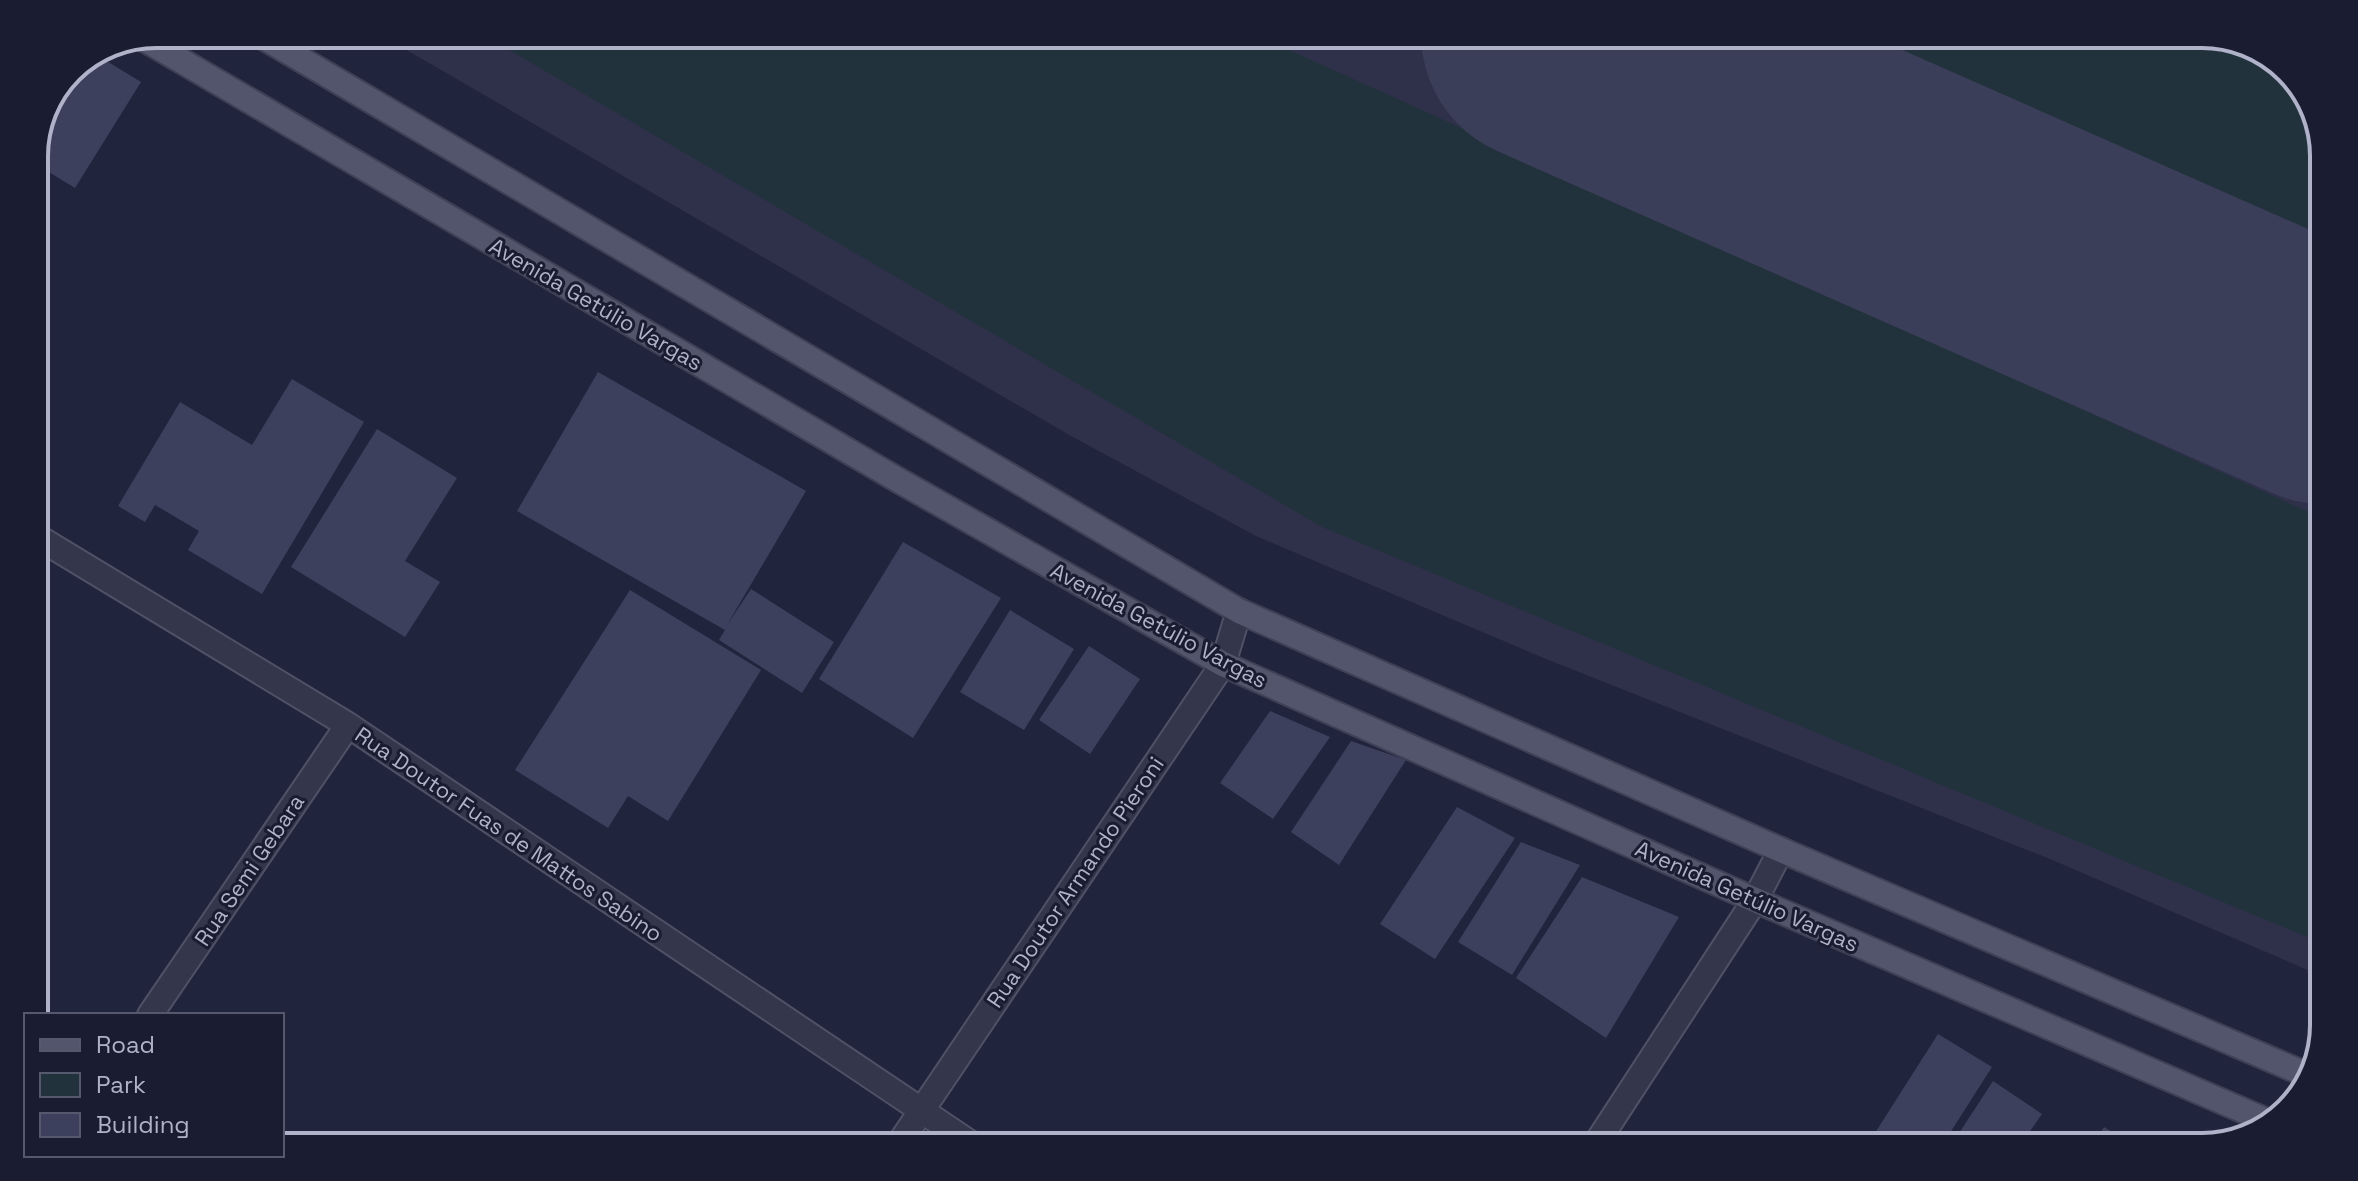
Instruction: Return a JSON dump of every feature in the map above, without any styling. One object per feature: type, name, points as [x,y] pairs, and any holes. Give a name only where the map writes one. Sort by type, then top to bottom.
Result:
[{"type":"main road","name":"Avenida Getúlio Vargas","points":[[159,48],[898,480],[1223,664],[1755,900],[2258,1117]]},
{"type":"main road","points":[[282,48],[1239,611],[1781,850],[2299,1072]]},
{"type":"street","name":"Rua Doutor Fuas de Mattos Sabino","points":[[48,543],[348,725],[954,1133]]},
{"type":"street","name":"Rua Doutor Armando Pieroni","points":[[906,1133],[1223,664],[1239,611]]},
{"type":"street","name":"Rua Semi Gebara","points":[[151,1013],[348,725]]},
{"type":"street","points":[[1603,1133],[1755,900],[1781,850]]},
{"type":"shaded area","points":[[403,48],[2202,48],[2223,50],[2249,59],[2273,75],[2292,96],[2304,122],[2310,149],[2310,971],[2050,859],[1546,659],[1256,536],[1071,436]]},
{"type":"green space","points":[[506,48],[1285,48],[2310,513],[2310,938],[1322,527]]},
{"type":"green space","points":[[1853,48],[2202,48],[2223,50],[2249,59],[2283,85],[2304,122],[2310,149],[2310,251]]},
{"type":"building","points":[[107,61],[141,82],[75,188],[48,172],[52,128],[70,90],[85,75]]},
{"type":"building","points":[[598,372],[806,491],[727,625],[751,589],[834,642],[802,693],[719,640],[725,630],[517,511]]},
{"type":"building","points":[[292,379],[364,422],[262,594],[188,550],[199,531],[155,505],[145,522],[118,506],[180,402],[252,445]]},
{"type":"building","points":[[377,429],[457,478],[405,561],[440,582],[405,637],[291,567]]},
{"type":"building","points":[[903,542],[1001,598],[913,738],[819,679]]},
{"type":"building","points":[[630,590],[761,670],[668,821],[628,796],[608,828],[515,770]]},
{"type":"building","points":[[1010,610],[1074,649],[1024,730],[960,692]]},
{"type":"building","points":[[1089,646],[1140,679],[1090,754],[1039,720]]},
{"type":"building","points":[[1270,711],[1330,737],[1273,819],[1220,783]]},
{"type":"building","points":[[1351,741],[1406,760],[1339,865],[1291,832]]},
{"type":"building","points":[[1457,807],[1515,838],[1435,959],[1380,924]]},
{"type":"building","points":[[1521,842],[1580,865],[1512,975],[1458,942]]},
{"type":"building","points":[[1582,877],[1679,917],[1606,1038],[1516,978]]},
{"type":"building","points":[[1938,1034],[1992,1067],[1950,1133],[1875,1133]]},
{"type":"building","points":[[1993,1081],[2042,1114],[2029,1133],[1959,1133]]},
{"type":"building","points":[[2104,1127],[2114,1133],[2100,1133]]},
{"type":"runway","points":[[1581,48],[2310,370]]}]
